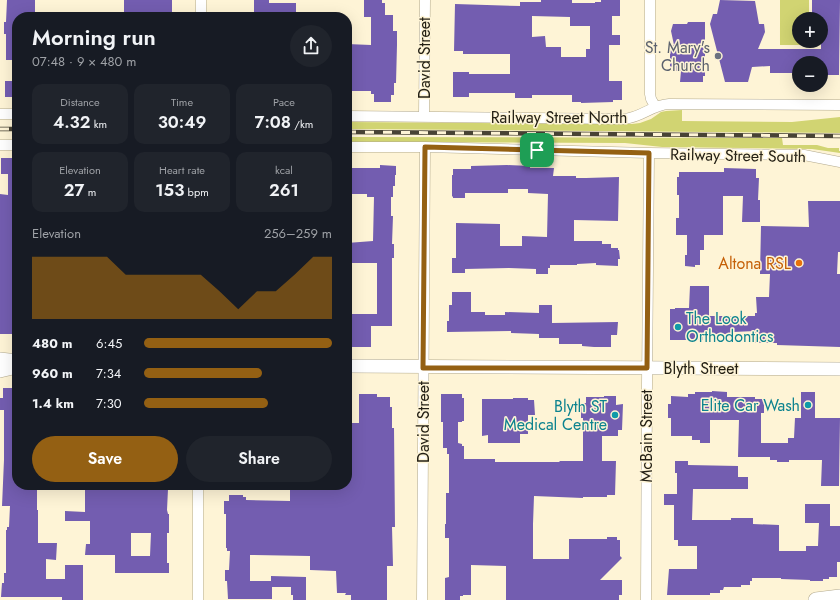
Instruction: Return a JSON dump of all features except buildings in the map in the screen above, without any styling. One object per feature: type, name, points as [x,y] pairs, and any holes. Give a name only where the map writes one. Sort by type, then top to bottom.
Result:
[{"type":"main road","points":[[816,600],[840,597]]},
{"type":"street","points":[[201,0],[201,12]]},
{"type":"street","name":"David Street","points":[[424,116],[425,0]]},
{"type":"street","points":[[650,0],[650,94],[655,106]]},
{"type":"street","name":"Railway Street North","points":[[352,116],[624,119],[639,116],[655,106],[669,104],[840,105]]},
{"type":"street","points":[[0,114],[12,114]]},
{"type":"street","points":[[0,145],[12,145]]},
{"type":"street","name":"Railway Street South","points":[[352,147],[425,147],[649,153],[804,155],[840,162]]},
{"type":"street","name":"David Street","points":[[422,600],[425,147]]},
{"type":"street","name":"McBain Street","points":[[646,600],[649,153]]},
{"type":"street","points":[[0,359],[12,360]]},
{"type":"street","name":"Blyth Street","points":[[352,366],[423,368],[840,369]]},
{"type":"street","points":[[0,371],[12,368]]},
{"type":"street","points":[[198,490],[198,600]]},
{"type":"green space","points":[[780,0],[809,0],[809,12],[792,12],[792,45],[780,45]]},
{"type":"green space","points":[[682,110],[682,121],[792,122],[840,117],[840,133],[352,129],[352,122],[632,124],[651,119],[661,112]]},
{"type":"green space","points":[[352,137],[782,138],[783,145],[817,145],[828,148],[839,148],[840,153],[812,149],[662,147],[625,143],[352,142]]},
{"type":"railway","points":[[0,129],[12,129]]},
{"type":"railway","points":[[352,132],[840,136]]},
{"type":"place","name":"St. Mary's Church","points":[[718,56]]},
{"type":"place","name":"Altona RSL","points":[[799,263]]},
{"type":"place","name":"The Look Orthodontics","points":[[678,327]]},
{"type":"place","name":"Elite Car Wash","points":[[808,405]]},
{"type":"place","name":"Blyth ST Medical Centre","points":[[615,415]]},
{"type":"route","points":[[425,147],[537,150],[649,153],[647,368],[423,368],[425,147]]}]
